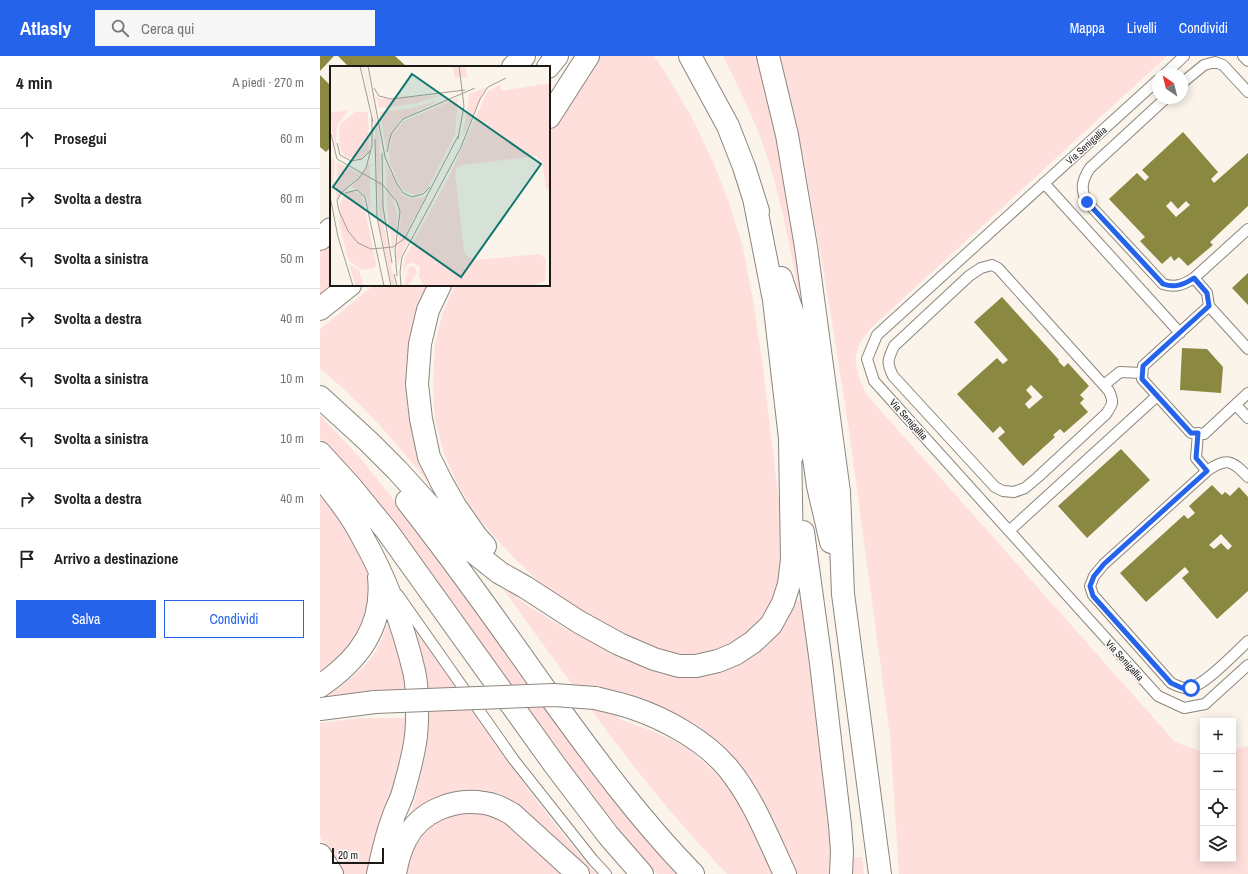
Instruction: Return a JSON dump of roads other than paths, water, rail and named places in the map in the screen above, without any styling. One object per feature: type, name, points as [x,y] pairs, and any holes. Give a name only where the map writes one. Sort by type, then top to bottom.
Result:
[{"type":"main road","points":[[513,66],[524,56]]},
{"type":"main road","points":[[549,66],[557,56]]},
{"type":"main road","points":[[550,115],[588,56]]},
{"type":"main road","points":[[690,56],[728,126],[744,167],[794,317],[818,486],[843,594]]},
{"type":"main road","points":[[768,56],[788,135],[806,247],[839,492],[843,594],[880,874]]},
{"type":"main road","points":[[754,198],[774,300],[790,441],[821,663],[840,825],[842,851],[841,874]]},
{"type":"main road","points":[[320,238],[330,230]]},
{"type":"main road","points":[[320,308],[349,286]]},
{"type":"main road","points":[[440,286],[428,310],[420,344],[417,384],[421,419],[429,457],[455,506],[476,536],[525,587]]},
{"type":"main road","points":[[321,398],[398,470],[472,551],[500,573],[525,587],[578,622],[619,644],[654,659],[679,666],[696,666],[718,661],[735,654],[753,642],[771,625],[783,603],[789,584],[792,559],[790,441]]},
{"type":"main road","points":[[321,398],[403,496],[440,543],[628,802],[692,874]]},
{"type":"main road","points":[[320,453],[351,487],[387,531],[554,764],[608,835],[642,874]]},
{"type":"main road","points":[[320,476],[348,513],[363,537],[377,566],[393,603],[414,672],[416,741],[412,763],[392,819],[378,874]]},
{"type":"main road","points":[[320,686],[354,659],[367,640],[376,620],[380,586],[377,566]]},
{"type":"main road","points":[[320,709],[375,702],[554,695],[595,698],[631,707],[658,718],[704,745],[717,756],[728,768],[746,793],[761,821],[785,874]]},
{"type":"main road","points":[[396,874],[402,846],[415,825],[435,810],[453,803],[469,802],[492,804],[512,814],[578,874]]},
{"type":"main road","points":[[320,855],[332,874]]},
{"type":"lane","points":[[1171,68],[1184,56]]},
{"type":"lane","points":[[1243,56],[1248,61]]},
{"type":"lane","points":[[1188,77],[1204,65],[1215,62],[1223,65],[1248,92]]},
{"type":"lane","name":"Via Senigallia","points":[[1152,85],[876,335],[867,359],[874,381],[1158,696],[1184,708],[1204,704],[1248,665]]},
{"type":"lane","points":[[1159,104],[1090,168],[1084,176],[1082,187],[1087,202],[1163,284],[1169,286],[1186,284],[1248,229]]},
{"type":"lane","points":[[1044,183],[1180,333]]},
{"type":"lane","points":[[992,265],[998,268],[1104,385],[1109,391],[1113,400],[1106,414],[1038,477],[1025,488],[1014,492],[1003,491],[995,487],[893,376],[888,366],[894,346],[969,276],[981,268],[992,265]]},
{"type":"lane","points":[[1194,278],[1207,293],[1209,306],[1248,349]]},
{"type":"lane","points":[[1209,306],[1143,366],[1142,379],[1191,433],[1204,434],[1248,393]]},
{"type":"lane","points":[[1104,385],[1120,372],[1142,373]]},
{"type":"lane","points":[[1009,531],[1157,396]]},
{"type":"lane","points":[[1236,404],[1248,418]]},
{"type":"lane","points":[[1198,433],[1196,458],[1207,471]]},
{"type":"lane","points":[[1248,477],[1238,466],[1231,462],[1225,461],[1217,464],[1207,471],[1104,564],[1094,576],[1090,586],[1093,596],[1171,683],[1182,688],[1191,688],[1202,683],[1248,641]]},
{"type":"lane","points":[[377,566],[514,760],[583,848],[606,874]]}]
